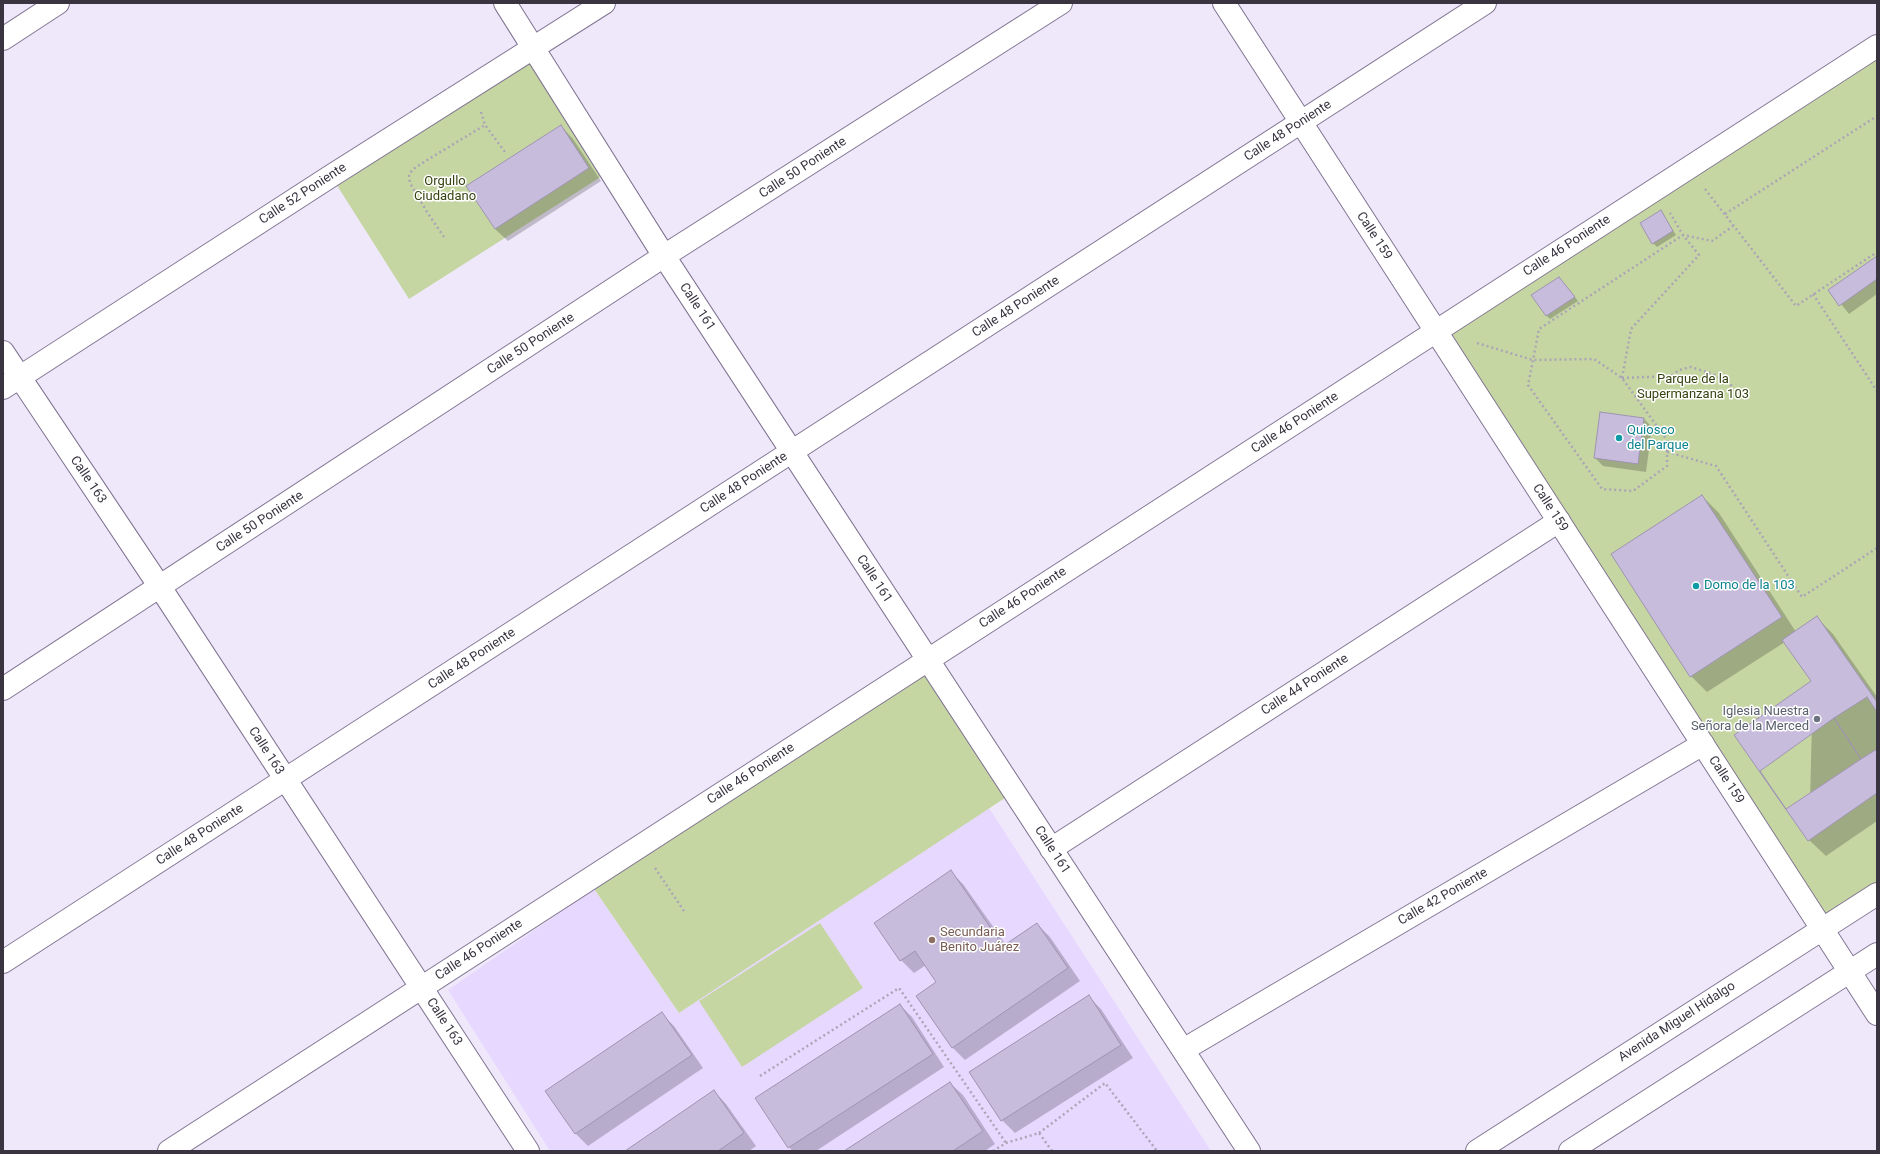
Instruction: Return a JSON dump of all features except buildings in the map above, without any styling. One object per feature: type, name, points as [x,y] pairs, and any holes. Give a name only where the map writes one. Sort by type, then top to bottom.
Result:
[{"type":"street","points":[[3,39],[58,3]]},
{"type":"street","name":"Calle 161","points":[[505,3],[664,256],[1249,1151]]},
{"type":"street","name":"Calle 52 Poniente","points":[[11,383],[331,176],[604,3]]},
{"type":"street","name":"Calle 50 Poniente","points":[[3,689],[160,588],[664,256],[1061,3]]},
{"type":"street","name":"Calle 159","points":[[1224,3],[1877,1014]]},
{"type":"street","name":"Calle 48 Poniente","points":[[3,962],[1485,3]]},
{"type":"street","name":"Calle 46 Poniente","points":[[169,1151],[1877,46]]},
{"type":"street","name":"Calle 163","points":[[3,352],[11,383],[160,588],[528,1151]]},
{"type":"street","name":"Calle 44 Poniente","points":[[1051,849],[1559,521]]},
{"type":"street","name":"Calle 42 Poniente","points":[[1183,1050],[1703,744]]},
{"type":"street","name":"Avenida Miguel Hidalgo","points":[[1477,1151],[1877,894]]},
{"type":"street","points":[[1570,1151],[1877,954]]},
{"type":"path","points":[[480,82],[480,107],[485,125],[505,152]]},
{"type":"path","points":[[1725,214],[1877,116]]},
{"type":"path","points":[[444,237],[410,183],[409,176],[412,170],[485,125]]},
{"type":"path","points":[[1699,193],[1705,189],[1796,306],[1877,252]]},
{"type":"path","points":[[1622,378],[1631,329],[1699,255],[1683,235],[1670,213],[1676,209]]},
{"type":"path","points":[[1436,332],[1533,360],[1594,359],[1622,378],[1667,440],[1667,466],[1633,491],[1602,489],[1528,385],[1533,360],[1539,329],[1683,235],[1712,241],[1733,226]]},
{"type":"path","points":[[1813,294],[1877,391]]},
{"type":"path","points":[[1622,378],[1671,376],[1679,370],[1691,367],[1713,374],[1730,384],[1733,388]]},
{"type":"path","points":[[1667,452],[1716,466],[1802,597],[1877,548]]},
{"type":"path","points":[[640,846],[684,911]]},
{"type":"path","points":[[760,1076],[899,988],[1006,1143]]},
{"type":"path","points":[[993,1151],[1006,1143],[1039,1133],[1105,1083],[1157,1151]]},
{"type":"path","points":[[1039,1133],[1052,1151]]},
{"type":"shaded area","name":"Secundaria Benito Juárez","points":[[989,808],[1211,1151],[550,1151],[448,990],[594,889],[679,1013]]},
{"type":"green space","name":"Orgullo Ciudadano","points":[[534,47],[610,171],[409,299],[331,176]]},
{"type":"green space","name":"Parque de la Supermanzana 103","points":[[1877,48],[1877,893],[1822,928],[1437,331]]},
{"type":"green space","points":[[928,660],[1014,792],[679,1013],[588,880]]},
{"type":"green space","points":[[820,923],[863,988],[742,1067],[699,1001]]},
{"type":"place","name":"Quiosco del Parque","points":[[1619,438]]},
{"type":"place","name":"Domo de la 103","points":[[1696,586]]},
{"type":"place","name":"Iglesia Nuestra Señora de la Merced","points":[[1817,719]]},
{"type":"place","name":"Secundaria Benito Juárez","points":[[932,940]]}]
